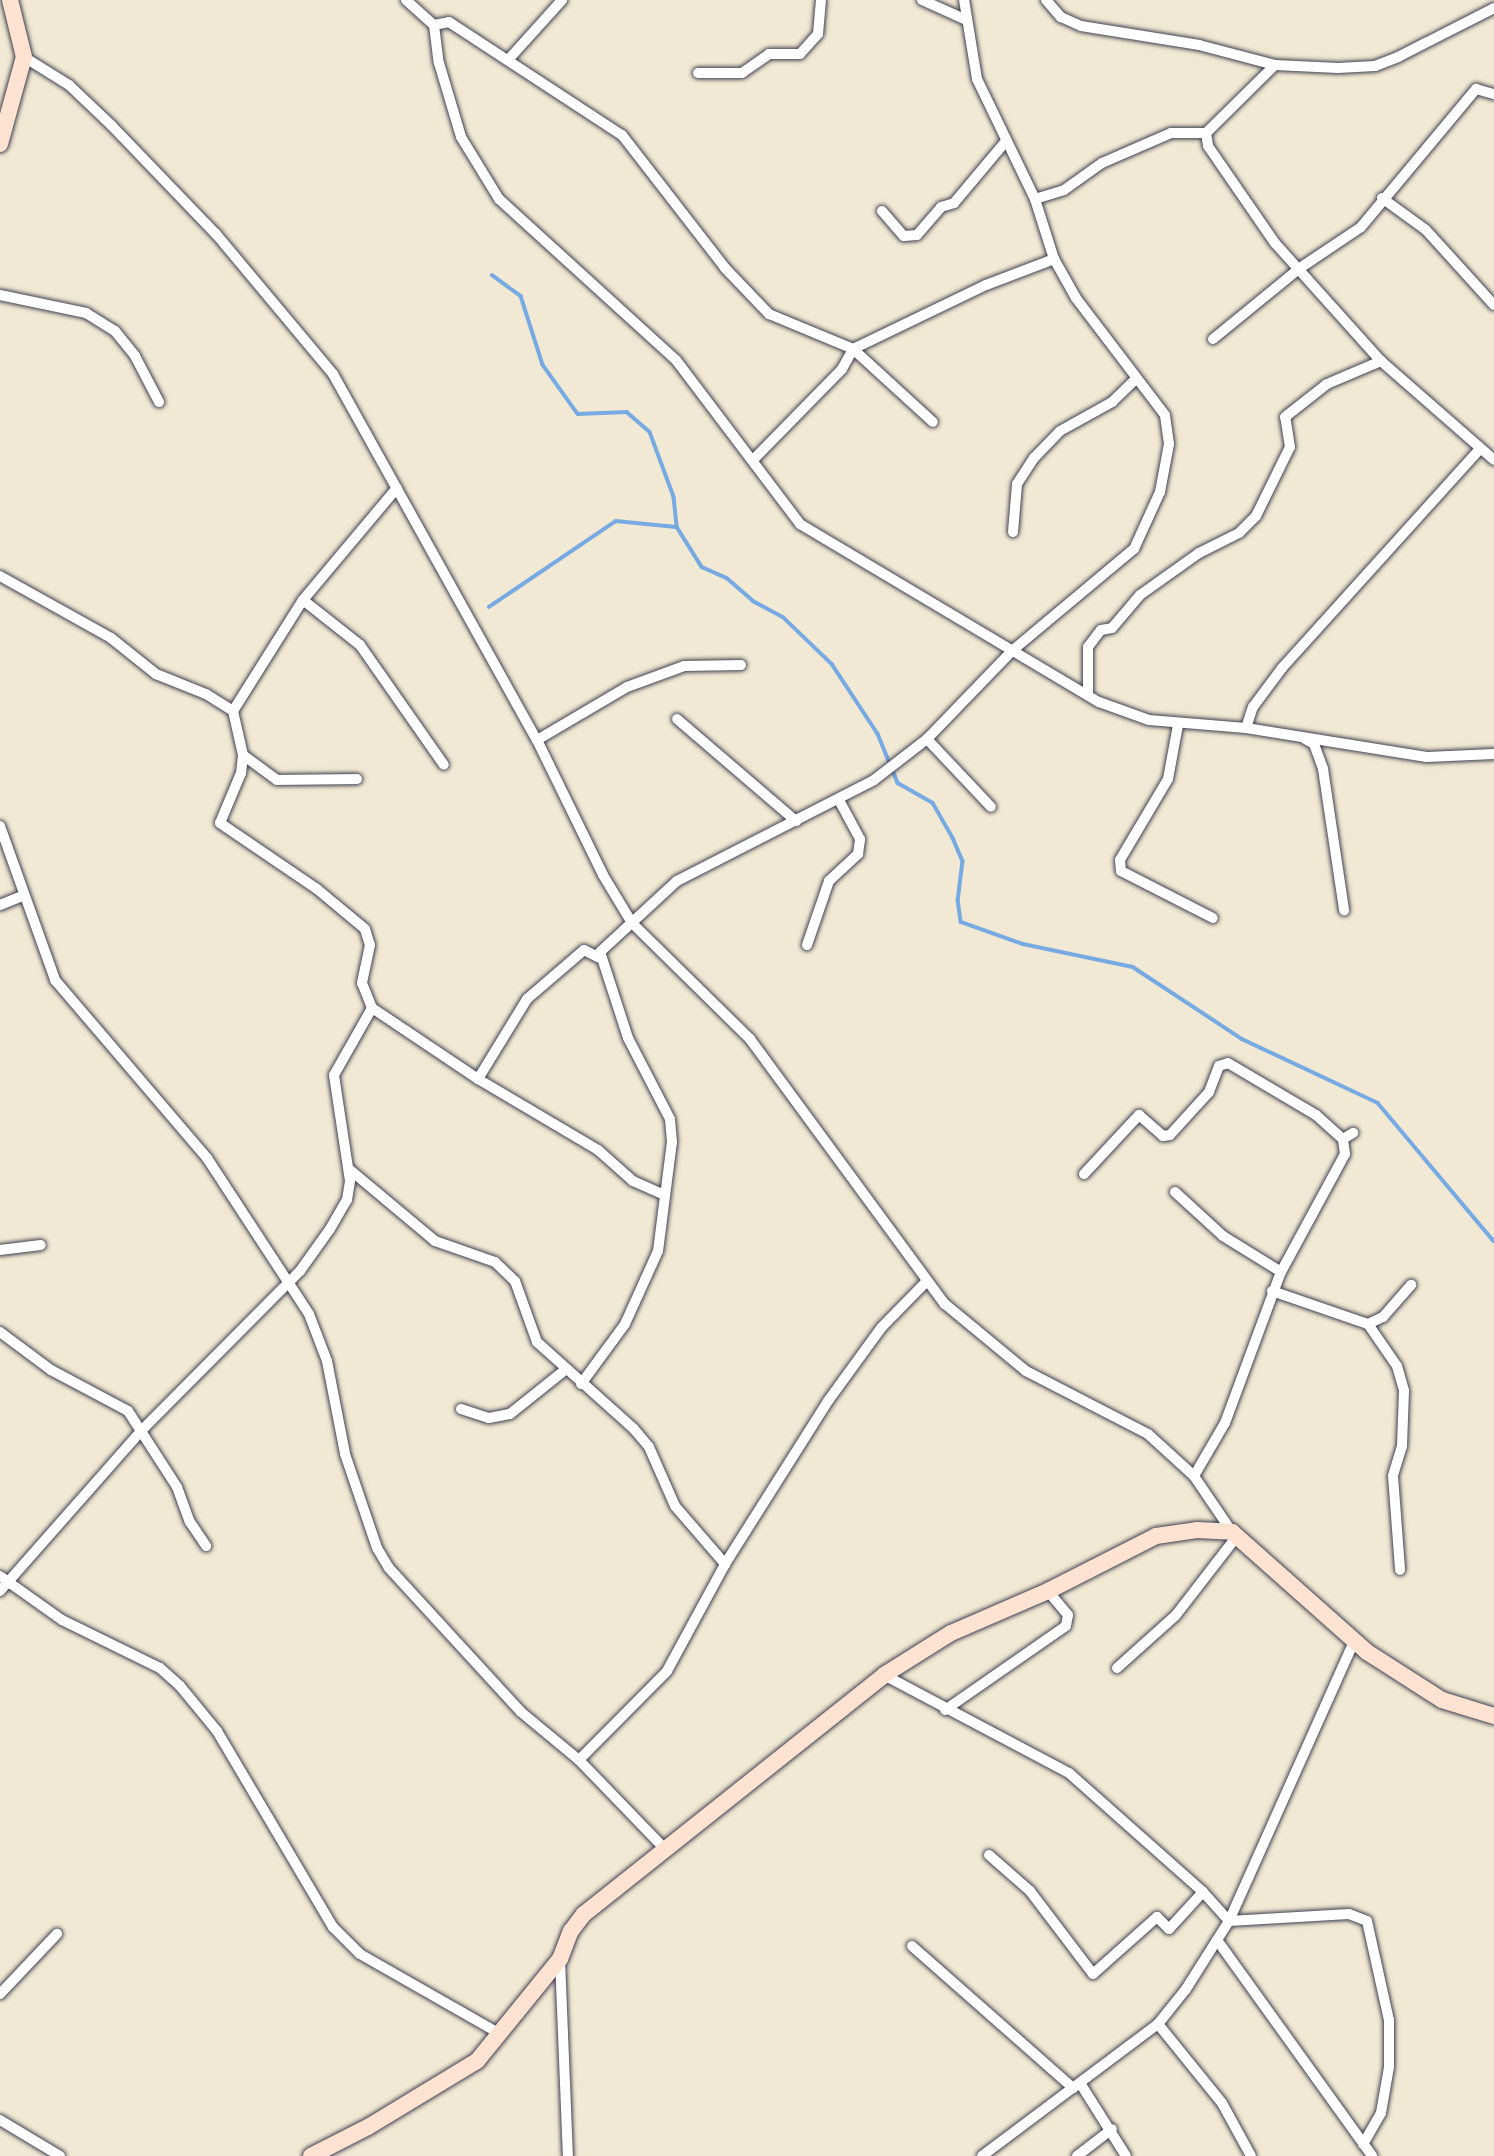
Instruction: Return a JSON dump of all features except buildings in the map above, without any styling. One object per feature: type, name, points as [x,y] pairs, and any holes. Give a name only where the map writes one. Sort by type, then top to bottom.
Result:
[{"type":"main road","points":[[0,144],[24,57],[10,0]]},
{"type":"main road","points":[[311,2156],[477,2061],[560,1959],[584,1914],[884,1675],[940,1639],[1048,1591],[1156,1536],[1197,1530],[1234,1534],[1354,1642],[1442,1700],[1494,1716]]},
{"type":"street","points":[[406,0],[434,25],[439,63],[461,137],[499,199],[676,360],[800,524],[1088,695],[1149,720],[1178,725],[1245,728],[1427,757],[1494,754]]},
{"type":"street","points":[[508,60],[562,0]]},
{"type":"street","points":[[698,73],[742,73],[769,54],[800,54],[818,34],[821,0]]},
{"type":"street","points":[[922,0],[964,19]]},
{"type":"street","points":[[598,957],[677,881],[839,800],[874,780],[927,739],[1013,650],[1134,549],[1146,530],[1160,492],[1170,429],[1165,415],[1076,298],[1054,259],[1035,200],[976,79],[964,19],[964,0]]},
{"type":"street","points":[[1046,0],[1061,17],[1080,26],[1199,45],[1275,65],[1376,66],[1494,8]]},
{"type":"street","points":[[434,25],[449,22],[632,144],[716,257],[769,314],[853,349],[933,422]]},
{"type":"street","points":[[24,57],[69,86],[112,126],[296,325],[333,374],[537,740],[603,876],[632,923],[750,1039],[927,1281],[976,1334],[1026,1371],[1148,1434],[1194,1476],[1234,1534],[1175,1615],[1117,1668]]},
{"type":"street","points":[[1035,200],[1064,190],[1102,163],[1171,133],[1206,133],[1275,65]]},
{"type":"street","points":[[1213,339],[1300,268],[1361,227],[1382,198],[1418,162],[1469,95],[1476,89],[1494,94]]},
{"type":"street","points":[[1206,133],[1208,146],[1250,207],[1381,361],[1479,450],[1494,460]]},
{"type":"street","points":[[882,211],[904,236],[917,235],[941,207],[954,203],[1006,141]]},
{"type":"street","points":[[1382,198],[1426,230],[1494,305]]},
{"type":"street","points":[[753,460],[842,369],[853,349],[986,285],[1054,259]]},
{"type":"street","points":[[0,295],[86,313],[115,331],[135,356],[159,402]]},
{"type":"street","points":[[1088,695],[1088,647],[1101,630],[1112,628],[1140,595],[1199,553],[1239,533],[1256,516],[1290,447],[1285,416],[1327,384],[1381,361]]},
{"type":"street","points":[[1013,532],[1017,484],[1034,458],[1060,430],[1112,402],[1136,379]]},
{"type":"street","points":[[1245,728],[1253,707],[1282,668],[1479,450]]},
{"type":"street","points":[[233,711],[303,600],[397,488]]},
{"type":"street","points":[[0,576],[111,638],[156,674],[206,694],[233,711],[243,755],[241,773],[220,824],[317,888],[365,929],[370,945],[362,983],[372,1008],[478,1079],[598,1150],[633,1181],[662,1194]]},
{"type":"street","points":[[303,600],[360,645],[444,765]]},
{"type":"street","points":[[537,740],[627,687],[672,670],[709,664],[741,665]]},
{"type":"street","points":[[677,719],[796,821]]},
{"type":"street","points":[[1178,725],[1168,779],[1120,860],[1121,871],[1130,879],[1213,918]]},
{"type":"street","points":[[1300,736],[1314,744],[1323,769],[1344,910]]},
{"type":"street","points":[[927,739],[991,807]]},
{"type":"street","points":[[243,755],[277,780],[357,779]]},
{"type":"street","points":[[807,945],[829,881],[858,854],[860,839],[839,800]]},
{"type":"street","points":[[0,826],[22,895],[55,980],[207,1158],[290,1281],[324,1349],[345,1454],[377,1548],[389,1568],[521,1712],[579,1760],[665,1849]]},
{"type":"street","points":[[0,905],[22,895]]},
{"type":"street","points":[[478,1079],[527,999],[584,950],[598,957],[628,1038],[670,1119],[671,1156],[662,1194],[658,1251],[625,1324],[581,1384]]},
{"type":"street","points":[[372,1008],[334,1075],[349,1169],[347,1200],[307,1262],[290,1281],[143,1429],[3,1583],[62,1620],[160,1668],[180,1686],[217,1731],[333,1927],[360,1954],[500,2034]]},
{"type":"street","points":[[1084,1174],[1139,1115],[1163,1136],[1170,1135],[1209,1092],[1219,1066],[1228,1063],[1316,1115],[1343,1139],[1345,1154],[1280,1272],[1233,1403],[1194,1476]]},
{"type":"street","points":[[1343,1139],[1353,1133]]},
{"type":"street","points":[[349,1169],[435,1241],[481,1256],[505,1271],[521,1291],[537,1342],[649,1447],[675,1506],[725,1564]]},
{"type":"street","points":[[1175,1192],[1223,1236],[1280,1272]]},
{"type":"street","points":[[0,1250],[41,1245]]},
{"type":"street","points":[[579,1760],[667,1671],[725,1564],[858,1356],[927,1281]]},
{"type":"street","points":[[1368,1324],[1383,1317],[1411,1285]]},
{"type":"street","points":[[1272,1291],[1368,1324],[1397,1366],[1404,1391],[1402,1446],[1393,1476],[1400,1570]]},
{"type":"street","points":[[0,1332],[60,1375],[110,1399],[143,1429],[206,1546]]},
{"type":"street","points":[[461,1409],[489,1418],[510,1414],[565,1370]]},
{"type":"street","points":[[945,1710],[1066,1626],[1068,1615],[1048,1591]]},
{"type":"street","points":[[982,2156],[1158,2024],[1229,1921],[1354,1642]]},
{"type":"street","points":[[884,1675],[945,1710],[1069,1773],[1203,1892],[1229,1921]]},
{"type":"street","points":[[989,1855],[1030,1891],[1093,1975],[1157,1917],[1169,1929],[1203,1892]]},
{"type":"street","points":[[1229,1921],[1349,1914],[1367,1921],[1389,2020],[1389,2067],[1381,2113],[1363,2144]]},
{"type":"street","points":[[0,1994],[57,1934]]},
{"type":"street","points":[[1217,1940],[1372,2156]]},
{"type":"street","points":[[912,1946],[1077,2085],[1112,2129],[1126,2156]]},
{"type":"street","points":[[560,1959],[568,2156]]},
{"type":"street","points":[[1158,2024],[1222,2102],[1251,2156]]},
{"type":"street","points":[[0,2120],[60,2156]]},
{"type":"street","points":[[1077,2156],[1112,2129]]},
{"type":"street","points":[[567,2143],[576,2156]]},
{"type":"waterway","points":[[492,275],[521,296],[543,365],[578,414],[627,412],[650,432],[674,497],[677,527],[702,567],[727,578],[753,601],[783,617],[832,664],[878,734],[898,783],[933,803],[963,861],[958,900],[961,922],[1023,944],[1133,967],[1242,1039],[1378,1103],[1494,1241]]},
{"type":"waterway","points":[[489,607],[616,521],[676,527]]}]
